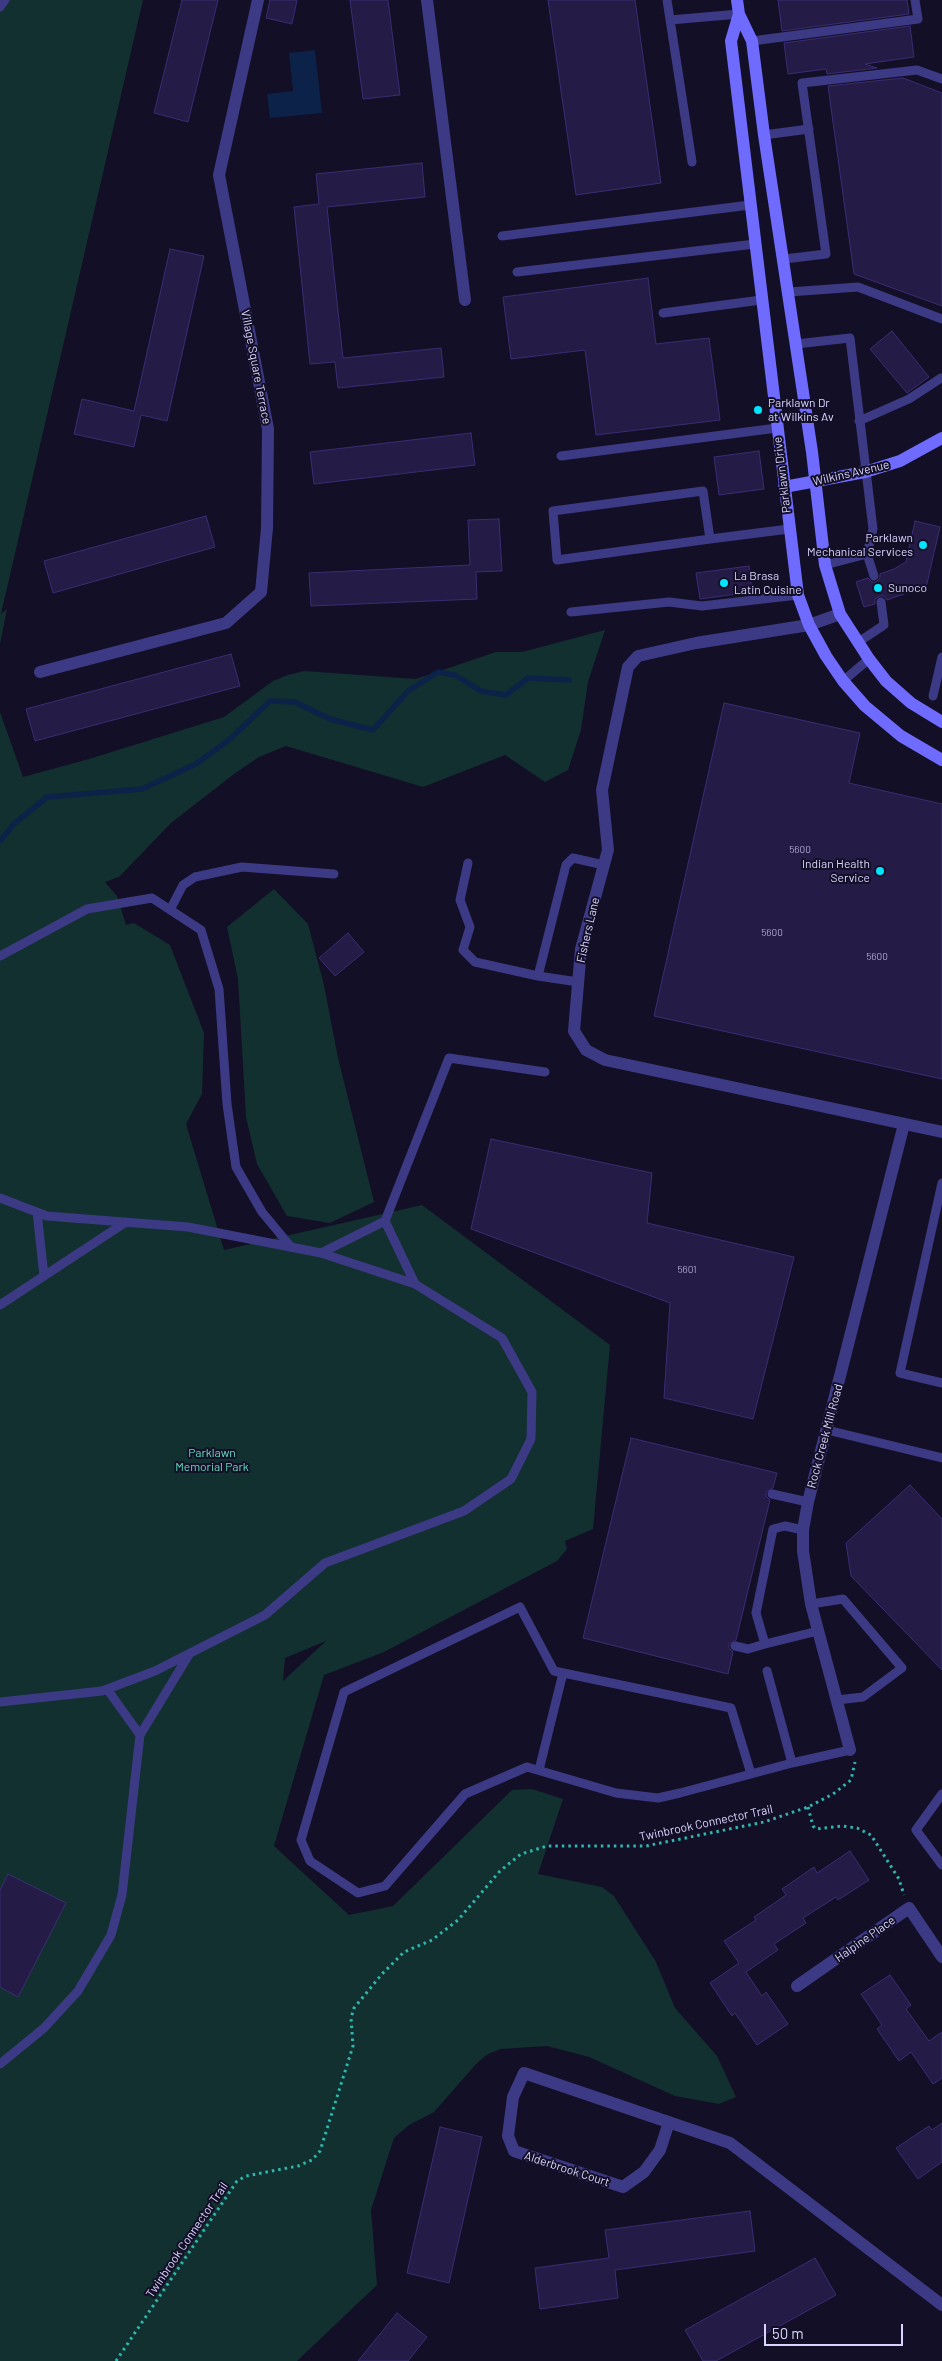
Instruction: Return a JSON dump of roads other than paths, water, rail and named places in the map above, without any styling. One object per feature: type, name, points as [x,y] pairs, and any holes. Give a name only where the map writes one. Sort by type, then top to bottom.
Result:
[{"type":"main road","name":"Parklawn Drive","points":[[737,0],[739,14],[752,41],[764,135],[789,292],[825,565],[840,614],[857,643],[886,681],[911,703],[942,722]]},
{"type":"main road","name":"Parklawn Drive","points":[[739,14],[731,41],[798,595],[810,625],[826,656],[843,681],[865,706],[901,736],[942,760]]},
{"type":"main road","name":"Wilkins Avenue","points":[[784,487],[865,472],[900,461],[942,438]]},
{"type":"street","name":"Village Square Terrace","points":[[40,672],[226,623],[261,592],[268,528],[268,429],[218,175],[258,0]]},
{"type":"street","points":[[427,0],[464,300]]},
{"type":"street","name":"Fishers Lane","points":[[840,614],[810,625],[696,644],[638,656],[628,667],[602,790],[608,850],[581,949],[574,1031],[586,1050],[605,1060],[942,1132]]},
{"type":"street","name":"Rock Creek Mill Road","points":[[850,1750],[811,1604],[803,1551],[803,1530],[808,1502],[904,1124]]},
{"type":"street","name":"Halpine Place","points":[[797,1986],[909,1908],[942,1957]]},
{"type":"street","name":"Alderbrook Court","points":[[669,2122],[660,2150],[644,2172],[623,2187],[514,2151],[508,2136],[513,2097],[524,2073],[669,2122],[730,2143],[942,2305]]},
{"type":"lane","points":[[0,6],[5,0]]},
{"type":"lane","points":[[667,0],[692,162]]},
{"type":"lane","points":[[752,41],[918,19],[916,0]]},
{"type":"lane","points":[[670,20],[739,14]]},
{"type":"lane","points":[[784,259],[826,254],[802,83],[917,70],[942,79]]},
{"type":"lane","points":[[764,135],[809,129]]},
{"type":"lane","points":[[502,236],[750,206]]},
{"type":"lane","points":[[517,272],[755,244]]},
{"type":"lane","points":[[789,292],[858,287],[942,319]]},
{"type":"lane","points":[[663,313],[762,300]]},
{"type":"lane","points":[[796,344],[850,338],[873,530],[867,554],[874,576]]},
{"type":"lane","points":[[859,421],[909,399],[941,378]]},
{"type":"lane","points":[[561,456],[777,428]]},
{"type":"lane","points":[[710,539],[703,491],[553,511],[557,560],[710,539],[789,528]]},
{"type":"lane","points":[[825,565],[867,554]]},
{"type":"lane","points":[[571,612],[669,602],[702,606],[798,595]]},
{"type":"lane","points":[[857,643],[884,625],[881,602]]},
{"type":"lane","points":[[933,696],[942,657]]},
{"type":"lane","points":[[843,681],[869,659]]},
{"type":"lane","points":[[538,976],[566,865],[573,858],[604,865]]},
{"type":"lane","points":[[468,863],[460,900],[470,926],[463,950],[475,962],[538,976],[578,982]]},
{"type":"lane","points":[[170,910],[183,885],[195,877],[242,867],[334,874]]},
{"type":"lane","points":[[0,956],[87,909],[152,898],[201,930],[219,989],[227,1104],[236,1168],[262,1212],[291,1247]]},
{"type":"lane","points":[[321,1253],[385,1221],[449,1058],[545,1072]]},
{"type":"lane","points":[[942,1183],[900,1373],[942,1383]]},
{"type":"lane","points":[[0,1198],[47,1216],[188,1227],[321,1253],[416,1284],[502,1338],[532,1392],[531,1439],[511,1479],[464,1512],[325,1563],[265,1615],[155,1671],[107,1689],[0,1702]]},
{"type":"lane","points":[[36,1212],[44,1276]]},
{"type":"lane","points":[[385,1221],[416,1284]]},
{"type":"lane","points":[[0,1305],[126,1222]]},
{"type":"lane","points":[[932,1223],[942,1225]]},
{"type":"lane","points":[[826,1430],[942,1458]]},
{"type":"lane","points":[[772,1494],[808,1502]]},
{"type":"lane","points":[[765,1644],[756,1613],[773,1528],[785,1526],[803,1530]]},
{"type":"lane","points":[[811,1604],[843,1599],[902,1668],[863,1697],[837,1700]]},
{"type":"lane","points":[[751,1774],[731,1708],[554,1671],[520,1607],[344,1692],[301,1840],[310,1861],[358,1893],[385,1886],[465,1794],[528,1767],[616,1793],[658,1798],[850,1750]]},
{"type":"lane","points":[[735,1646],[748,1649],[818,1631]]},
{"type":"lane","points":[[0,2064],[44,2028],[78,1991],[111,1934],[122,1895],[140,1735],[190,1653]]},
{"type":"lane","points":[[767,1670],[792,1763]]},
{"type":"lane","points":[[539,1770],[563,1673]]},
{"type":"lane","points":[[107,1689],[140,1735]]},
{"type":"lane","points":[[941,1861],[916,1830],[942,1794]]},
{"type":"water","points":[[315,50],[322,113],[270,118],[267,94],[293,91],[289,53]]},
{"type":"waterway","points":[[0,841],[14,824],[47,797],[142,789],[196,764],[230,739],[270,701],[295,702],[330,719],[373,730],[408,691],[438,672],[455,675],[481,691],[506,695],[528,678],[569,680]]},
{"type":"place","name":"Parklawn Dr at Wilkins Av","points":[[758,410]]},
{"type":"place","name":"Parklawn Mechanical Services","points":[[923,545]]},
{"type":"place","name":"La Brasa Latin Cuisine","points":[[724,583]]},
{"type":"place","name":"Sunoco","points":[[878,588]]},
{"type":"place","name":"Indian Health Service","points":[[880,871]]},
{"type":"park label","name":"Parklawn Memorial Park","points":[[212,1460]]}]
